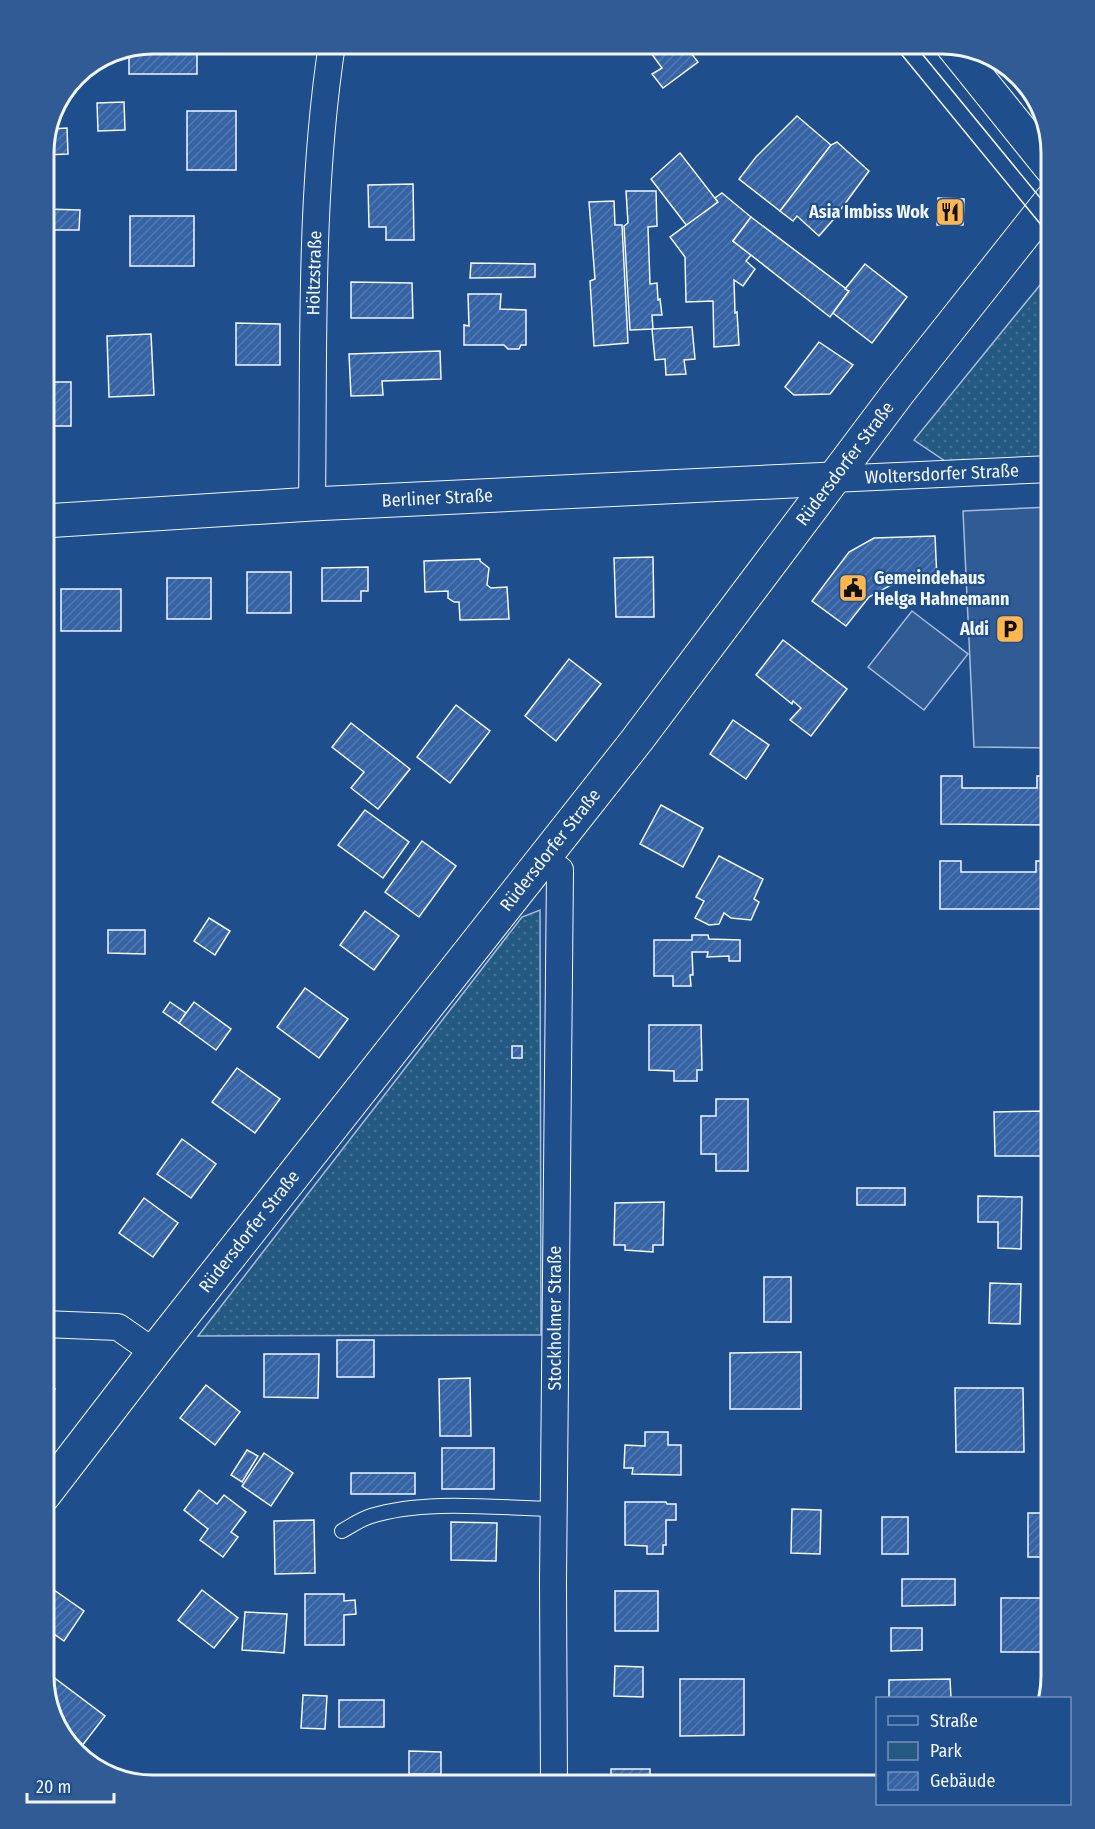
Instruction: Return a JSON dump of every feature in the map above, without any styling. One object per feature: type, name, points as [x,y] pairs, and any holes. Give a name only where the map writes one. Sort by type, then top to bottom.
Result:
[{"type":"street","name":"Höltzstraße","points":[[312,504],[317,205],[323,100],[330,54]]},
{"type":"street","points":[[961,56],[1041,154]]},
{"type":"street","name":"Rüdersdorfer Straße","points":[[54,1482],[637,740],[832,479],[1041,214]]},
{"type":"street","name":"Woltersdorfer Straße","points":[[832,479],[1041,470]]},
{"type":"street","name":"Berliner Straße","points":[[54,520],[312,504],[832,479]]},
{"type":"street","name":"Stockholmer Straße","points":[[544,858],[560,870],[553,1509],[554,1775]]},
{"type":"street","points":[[54,1324],[118,1327],[154,1352]]},
{"type":"lane","points":[[342,1531],[369,1516],[398,1510],[441,1506],[553,1509]]},
{"type":"green space","points":[[1041,285],[1041,463],[948,463],[914,440]]},
{"type":"green space","points":[[540,910],[541,1335],[198,1336],[522,917]]},
{"type":"shaded area","name":"Aldi","points":[[1041,507],[1041,748],[974,747],[963,511]]},
{"type":"shaded area","points":[[912,611],[968,654],[924,710],[868,667]]},
{"type":"building","points":[[153,54],[197,54],[197,74],[129,74],[129,57]]},
{"type":"building","points":[[652,54],[692,54],[698,62],[663,88],[652,74],[662,68]]},
{"type":"building","points":[[124,102],[125,130],[98,131],[97,103]]},
{"type":"building","points":[[187,111],[236,111],[236,170],[187,170]]},
{"type":"building","points":[[797,116],[831,145],[780,211],[739,179],[756,157]]},
{"type":"building","points":[[67,128],[68,154],[54,155],[57,129]]},
{"type":"building","points":[[837,142],[869,171],[819,236],[797,216],[793,221],[780,211],[831,145]]},
{"type":"building","points":[[680,153],[718,202],[687,226],[651,179]]},
{"type":"building","points":[[413,184],[414,240],[386,240],[386,227],[369,227],[368,185]]},
{"type":"building","points":[[626,191],[656,191],[657,226],[648,227],[650,284],[657,283],[662,315],[652,315],[653,329],[630,330],[624,226],[628,223]]},
{"type":"building","points":[[722,193],[751,217],[733,241],[751,255],[746,261],[755,269],[743,286],[734,280],[739,345],[714,347],[713,301],[686,302],[685,257],[670,237],[718,202],[715,198]]},
{"type":"building","name":"Asia Imbiss Wok","points":[[938,198],[964,199],[963,225],[937,225]]},
{"type":"building","points":[[614,201],[615,225],[622,225],[628,343],[594,346],[590,281],[595,279],[589,202]]},
{"type":"building","points":[[54,209],[80,210],[79,230],[54,230]]},
{"type":"building","points":[[130,216],[194,216],[194,266],[130,266]]},
{"type":"building","points":[[751,217],[849,291],[830,317],[733,241]]},
{"type":"building","points":[[471,263],[535,264],[535,277],[470,278]]},
{"type":"building","points":[[865,264],[907,297],[872,343],[833,313],[849,291],[845,289]]},
{"type":"building","points":[[351,282],[412,283],[413,318],[351,318]]},
{"type":"building","points":[[468,294],[501,294],[500,309],[526,310],[526,345],[521,345],[519,349],[508,349],[504,345],[464,345],[464,325],[469,326]]},
{"type":"building","points":[[236,323],[280,324],[280,365],[236,365]]},
{"type":"building","points":[[692,327],[695,359],[684,360],[686,374],[666,375],[665,359],[655,360],[652,329]]},
{"type":"building","points":[[151,334],[154,395],[109,397],[107,336]]},
{"type":"building","points":[[819,342],[853,365],[830,394],[794,395],[785,387]]},
{"type":"building","points":[[440,351],[441,379],[382,381],[383,395],[351,396],[349,354]]},
{"type":"building","points":[[54,382],[71,382],[71,426],[54,426]]},
{"type":"building","name":"Gemeindehaus Helga Hahnemann","points":[[935,536],[937,579],[900,580],[869,597],[846,626],[812,601],[849,552],[874,538]]},
{"type":"building","points":[[653,557],[654,617],[616,617],[614,558]]},
{"type":"building","points":[[480,559],[489,568],[487,585],[491,588],[507,587],[509,619],[460,620],[459,602],[448,598],[448,591],[425,592],[424,561]]},
{"type":"building","points":[[368,567],[368,591],[361,591],[361,601],[322,601],[322,568]]},
{"type":"building","points":[[247,572],[291,572],[291,613],[247,613]]},
{"type":"building","points":[[167,578],[211,578],[211,619],[167,619]]},
{"type":"building","points":[[61,589],[121,589],[121,631],[61,631]]},
{"type":"building","points":[[783,640],[847,689],[811,736],[790,720],[801,708],[793,701],[792,704],[756,675]]},
{"type":"building","points":[[569,659],[601,684],[556,741],[525,716]]},
{"type":"building","points":[[456,705],[490,731],[450,783],[417,757]]},
{"type":"building","points":[[733,720],[769,745],[746,779],[710,754]]},
{"type":"building","points":[[351,723],[410,769],[378,809],[351,788],[364,772],[332,747]]},
{"type":"building","points":[[941,776],[962,776],[962,788],[1037,788],[1037,776],[1041,776],[1041,825],[941,824]]},
{"type":"building","points":[[661,805],[703,828],[683,867],[640,844]]},
{"type":"building","points":[[365,810],[409,842],[383,878],[338,845]]},
{"type":"building","points":[[422,841],[456,866],[419,917],[385,892]]},
{"type":"building","points":[[719,856],[763,879],[754,899],[759,902],[751,920],[731,918],[724,913],[719,924],[709,925],[695,918],[704,901],[696,897]]},
{"type":"building","points":[[940,861],[961,861],[961,872],[1036,872],[1036,861],[1041,861],[1041,909],[940,909]]},
{"type":"building","points":[[365,911],[399,936],[374,970],[340,945]]},
{"type":"building","points":[[209,918],[230,931],[215,955],[194,941]]},
{"type":"building","points":[[108,930],[145,930],[145,954],[108,953]]},
{"type":"building","points":[[692,935],[708,935],[709,939],[740,940],[740,961],[729,961],[729,956],[707,957],[708,952],[692,952],[691,986],[673,986],[673,976],[654,976],[654,940],[692,940]]},
{"type":"building","points":[[305,988],[348,1019],[319,1058],[277,1027]]},
{"type":"building","points":[[170,1002],[186,1013],[179,1023],[163,1012]]},
{"type":"building","points":[[194,1002],[231,1029],[216,1050],[179,1023]]},
{"type":"building","points":[[649,1025],[701,1025],[702,1070],[697,1070],[697,1081],[674,1081],[674,1071],[649,1070]]},
{"type":"building","points":[[512,1046],[522,1046],[522,1058],[512,1058]]},
{"type":"building","points":[[237,1068],[280,1099],[255,1133],[212,1102]]},
{"type":"building","points":[[716,1099],[748,1099],[748,1171],[716,1171],[716,1154],[701,1154],[701,1116],[716,1116]]},
{"type":"building","points":[[1041,1111],[1041,1156],[995,1156],[994,1112]]},
{"type":"building","points":[[182,1139],[216,1164],[191,1198],[157,1174]]},
{"type":"building","points":[[857,1188],[905,1188],[905,1205],[857,1205]]},
{"type":"building","points":[[978,1196],[1022,1197],[1021,1249],[998,1248],[998,1222],[978,1222]]},
{"type":"building","points":[[144,1198],[178,1223],[153,1257],[119,1233]]},
{"type":"building","points":[[664,1202],[663,1245],[653,1245],[653,1252],[625,1250],[625,1245],[614,1245],[615,1203]]},
{"type":"building","points":[[764,1277],[791,1277],[791,1322],[764,1322]]},
{"type":"building","points":[[990,1283],[1021,1284],[1020,1324],[989,1323]]},
{"type":"building","points":[[337,1340],[374,1340],[374,1377],[337,1377]]},
{"type":"building","points":[[801,1352],[801,1409],[730,1409],[730,1353]]},
{"type":"building","points":[[264,1354],[319,1354],[318,1398],[264,1397]]},
{"type":"building","points":[[470,1378],[471,1436],[440,1436],[439,1379]]},
{"type":"building","points":[[206,1385],[240,1412],[215,1445],[180,1418]]},
{"type":"building","points":[[955,1388],[1023,1388],[1024,1452],[956,1452]]},
{"type":"building","points":[[645,1432],[668,1432],[668,1445],[681,1445],[681,1475],[632,1474],[633,1468],[624,1468],[625,1445],[645,1446]]},
{"type":"building","points":[[442,1448],[494,1448],[494,1489],[442,1489]]},
{"type":"building","points":[[247,1450],[258,1456],[242,1482],[231,1475]]},
{"type":"building","points":[[264,1453],[293,1473],[271,1506],[242,1486]]},
{"type":"building","points":[[351,1473],[415,1473],[415,1494],[351,1494]]},
{"type":"building","points":[[199,1490],[217,1504],[224,1495],[246,1512],[231,1532],[238,1537],[223,1557],[200,1540],[208,1529],[184,1510]]},
{"type":"building","points":[[625,1502],[676,1504],[676,1520],[666,1520],[666,1545],[663,1545],[663,1554],[647,1554],[647,1546],[625,1545]]},
{"type":"building","points":[[792,1509],[821,1510],[820,1554],[791,1553]]},
{"type":"building","points":[[1028,1513],[1041,1513],[1041,1557],[1028,1557]]},
{"type":"building","points":[[882,1517],[908,1517],[908,1554],[882,1554]]},
{"type":"building","points":[[314,1520],[315,1573],[275,1574],[274,1521]]},
{"type":"building","points":[[451,1522],[497,1523],[496,1561],[451,1560]]},
{"type":"building","points":[[902,1579],[955,1579],[955,1605],[902,1606]]},
{"type":"building","points":[[54,1590],[84,1611],[64,1641],[54,1634]]},
{"type":"building","points":[[202,1590],[238,1618],[214,1648],[178,1620]]},
{"type":"building","points":[[615,1591],[658,1591],[658,1631],[615,1631]]},
{"type":"building","points":[[305,1594],[344,1594],[344,1601],[355,1600],[356,1614],[344,1615],[344,1645],[305,1645]]},
{"type":"building","points":[[1001,1598],[1041,1598],[1041,1652],[1001,1652]]},
{"type":"building","points":[[245,1612],[287,1614],[284,1653],[242,1650]]},
{"type":"building","points":[[891,1628],[922,1628],[922,1650],[891,1651]]},
{"type":"building","points":[[615,1666],[643,1667],[643,1697],[614,1696]]},
{"type":"building","points":[[54,1678],[105,1716],[82,1745],[64,1720],[59,1708]]},
{"type":"building","points":[[680,1679],[744,1679],[744,1735],[680,1736]]},
{"type":"building","points":[[950,1679],[951,1697],[889,1697],[889,1680]]},
{"type":"building","points":[[303,1695],[327,1696],[325,1729],[301,1728]]},
{"type":"building","points":[[339,1700],[384,1700],[384,1727],[339,1727]]},
{"type":"building","points":[[409,1751],[441,1752],[441,1774],[409,1774]]},
{"type":"building","points":[[611,1769],[650,1769],[650,1775],[611,1775]]},
{"type":"tram line","points":[[901,54],[1041,225]]},
{"type":"tram line","points":[[922,54],[1041,199]]},
{"type":"place","name":"Asia Imbiss Wok","points":[[950,212]]},
{"type":"place","name":"Gemeindehaus Helga Hahnemann","points":[[853,588]]},
{"type":"place","name":"Aldi","points":[[1010,629]]}]
